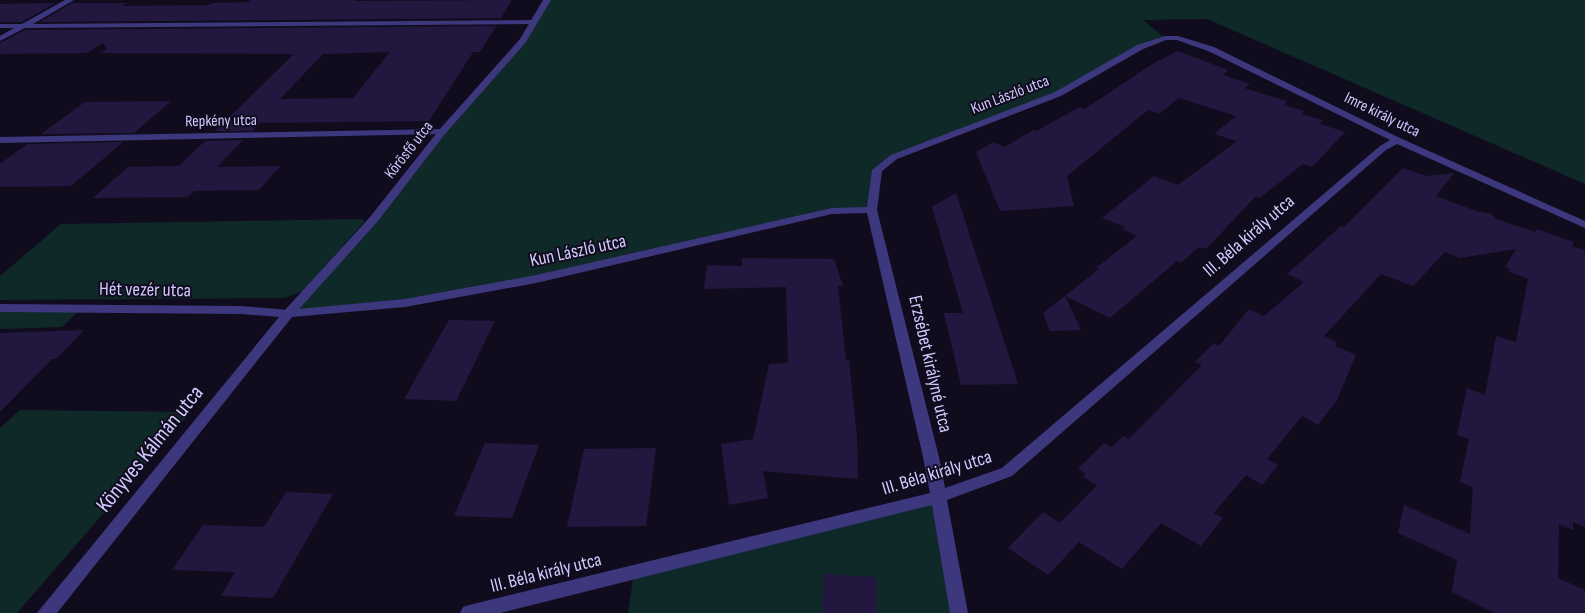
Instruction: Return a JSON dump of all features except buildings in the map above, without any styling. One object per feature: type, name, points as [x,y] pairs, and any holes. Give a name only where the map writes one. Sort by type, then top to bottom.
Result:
[{"type":"street","points":[[0,38],[70,0]]},
{"type":"street","name":"Körösfő utca","points":[[288,314],[374,219],[442,132],[523,40],[547,0]]},
{"type":"street","points":[[0,26],[534,22]]},
{"type":"street","name":"Imre király utca","points":[[1165,38],[1178,38],[1211,49],[1397,140],[1585,226]]},
{"type":"street","name":"Kun László utca","points":[[875,184],[877,170],[894,157],[1058,94],[1131,52],[1165,38]]},
{"type":"street","name":"Repkény utca","points":[[0,140],[442,132]]},
{"type":"street","name":"III. Béla király utca","points":[[468,613],[938,497],[1007,472],[1267,246],[1383,148],[1397,140]]},
{"type":"street","name":"Erzsébet királyné utca","points":[[875,184],[872,210],[931,457],[959,613]]},
{"type":"street","name":"Kun László utca","points":[[288,314],[405,303],[546,277],[832,211],[872,210]]},
{"type":"street","name":"Hét vezér utca","points":[[0,308],[241,310],[288,314]]},
{"type":"street","name":"Könyves Kálmán utca","points":[[46,613],[288,314]]},
{"type":"green space","points":[[547,0],[1585,0],[1585,184],[1207,19],[1143,20],[1165,38],[1058,94],[915,148],[877,170],[872,210],[832,211],[650,254],[405,303],[288,314],[523,40]]},
{"type":"green space","points":[[361,219],[365,221],[303,291],[285,298],[0,300],[0,276],[61,224]]},
{"type":"green space","points":[[83,307],[62,327],[0,329],[0,308]]},
{"type":"green space","points":[[20,410],[191,412],[17,613],[0,613],[0,428]]},
{"type":"green space","points":[[938,498],[959,613],[628,613],[634,572]]}]
